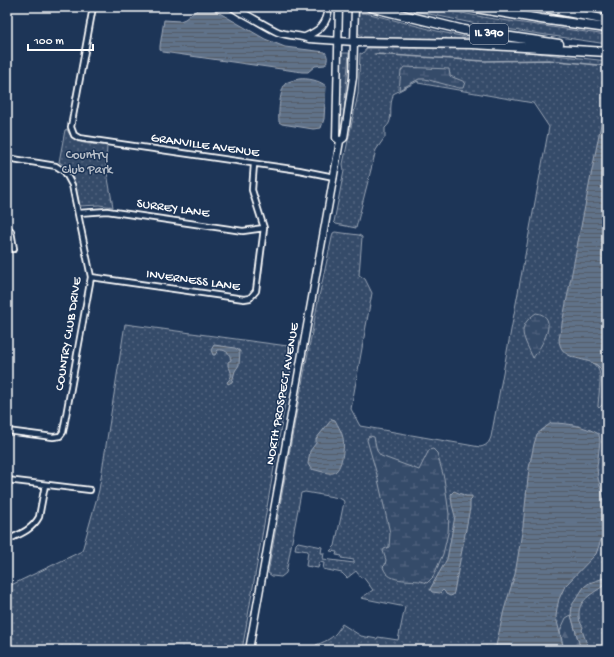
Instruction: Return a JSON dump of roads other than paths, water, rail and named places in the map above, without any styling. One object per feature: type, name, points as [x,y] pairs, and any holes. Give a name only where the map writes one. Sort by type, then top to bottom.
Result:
[{"type":"highway","points":[[234,7],[242,12]]},
{"type":"highway","name":"IL 390","points":[[371,7],[464,30],[607,52]]},
{"type":"highway","name":"IL 390","points":[[470,7],[607,28]]},
{"type":"highway","points":[[542,7],[607,20]]},
{"type":"highway","points":[[355,42],[473,44],[607,52]]},
{"type":"main road","points":[[230,7],[279,32],[309,39],[355,42]]},
{"type":"main road","points":[[305,37],[321,28],[327,19],[329,7]]},
{"type":"main road","name":"NORTH PROSPECT AVENUE","points":[[339,7],[336,138],[340,141]]},
{"type":"main road","name":"NORTH PROSPECT AVENUE","points":[[248,650],[340,141],[344,138],[349,114],[355,42],[355,7]]},
{"type":"street","name":"GRANVILLE AVENUE","points":[[93,7],[71,127],[74,135],[79,138],[334,177]]},
{"type":"street","name":"COUNTRY CLUB DRIVE","points":[[7,158],[52,164],[65,172],[72,185],[91,277],[63,432],[60,436],[53,437],[7,431]]},
{"type":"street","name":"INVERNESS LANE","points":[[91,277],[244,299],[250,298],[256,291],[264,228],[252,190],[254,164]]},
{"type":"street","name":"SURREY LANE","points":[[78,213],[107,211],[243,230],[264,228]]},
{"type":"street","points":[[7,227],[11,231],[14,249]]},
{"type":"street","points":[[7,480],[90,490]]},
{"type":"street","points":[[7,540],[30,530],[37,522],[45,485]]},
{"type":"waterway","points":[[375,54],[484,61],[549,60],[607,66]]},
{"type":"park label","name":"Country Club Park","points":[[87,162]]}]
